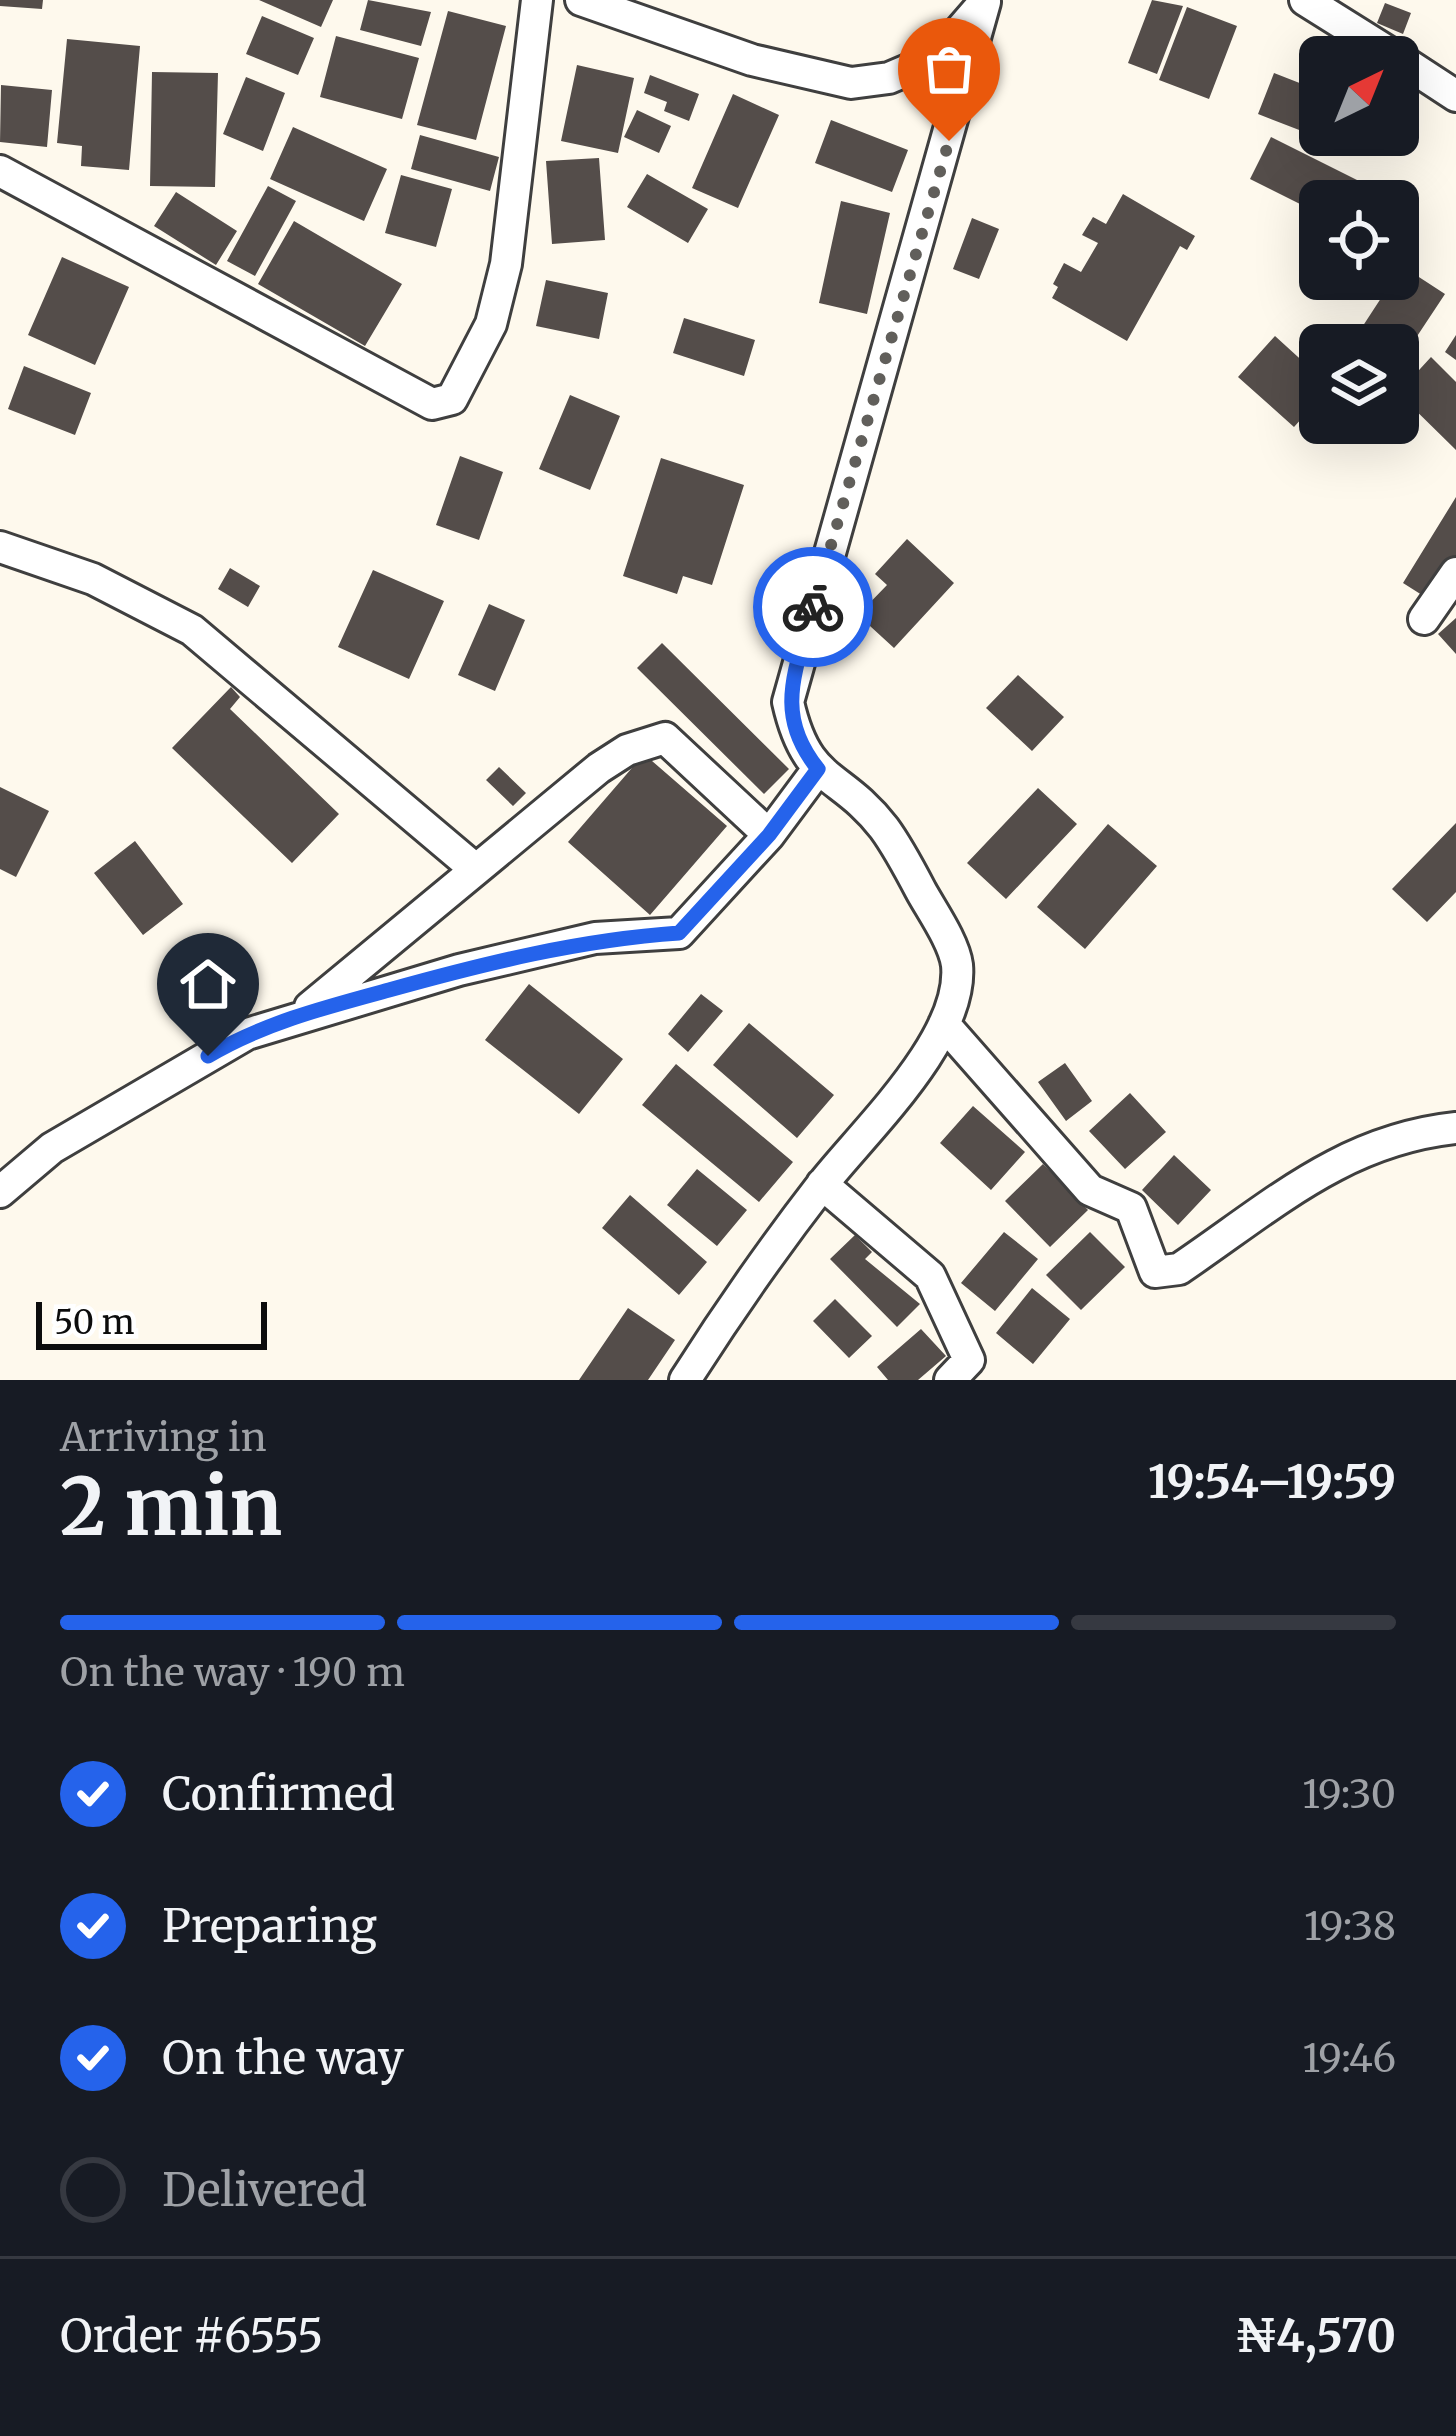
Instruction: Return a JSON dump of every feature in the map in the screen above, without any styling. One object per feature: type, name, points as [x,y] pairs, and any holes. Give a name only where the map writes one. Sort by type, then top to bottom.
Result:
[{"type":"street","points":[[0,171],[432,404],[452,398],[491,324],[506,264],[537,0]]},
{"type":"street","points":[[581,0],[752,59],[851,82],[889,78],[936,58],[985,1]]},
{"type":"street","points":[[1305,0],[1363,36]]},
{"type":"street","points":[[685,1380],[822,1184],[877,1122],[944,1024],[957,962],[884,827],[818,769],[798,744],[788,702],[985,1]]},
{"type":"street","points":[[1419,72],[1456,96]]},
{"type":"street","points":[[0,547],[93,580],[192,630],[474,868]]},
{"type":"street","points":[[1424,620],[1456,574]]},
{"type":"street","points":[[301,1015],[474,868],[627,750],[665,738],[769,835]]},
{"type":"street","points":[[0,1192],[52,1148],[247,1034],[301,1015],[596,938],[679,933],[769,835],[818,769]]},
{"type":"street","points":[[944,1024],[1090,1190],[1131,1208],[1155,1272],[1179,1270],[1352,1151],[1417,1132],[1456,1128]]},
{"type":"street","points":[[822,1184],[930,1276],[969,1360],[950,1380]]},
{"type":"building","points":[[0,0],[43,0],[42,9],[0,6]]},
{"type":"building","points":[[259,0],[333,0],[321,27]]},
{"type":"building","points":[[368,0],[431,12],[421,46],[360,30]]},
{"type":"building","points":[[1152,0],[1183,6],[1157,74],[1128,63]]},
{"type":"building","points":[[1385,3],[1411,13],[1403,34],[1377,23]]},
{"type":"building","points":[[1187,7],[1237,26],[1209,99],[1159,80]]},
{"type":"building","points":[[448,11],[506,26],[476,140],[417,125]]},
{"type":"building","points":[[262,16],[314,38],[298,75],[246,54]]},
{"type":"building","points":[[336,36],[419,58],[402,119],[320,97]]},
{"type":"building","points":[[67,39],[140,46],[129,170],[81,166],[82,146],[57,143]]},
{"type":"building","points":[[577,65],[634,78],[618,153],[561,141]]},
{"type":"building","points":[[152,72],[218,73],[215,187],[150,186]]},
{"type":"building","points":[[1274,73],[1299,83],[1299,130],[1258,114]]},
{"type":"building","points":[[650,75],[699,94],[689,121],[664,111],[667,102],[644,93]]},
{"type":"building","points":[[246,77],[285,93],[263,151],[223,134]]},
{"type":"building","points":[[1,85],[52,90],[47,147],[0,142]]},
{"type":"building","points":[[733,94],[779,115],[738,208],[692,188]]},
{"type":"building","points":[[637,110],[671,126],[659,153],[624,137]]},
{"type":"building","points":[[831,120],[908,150],[892,192],[815,163]]},
{"type":"building","points":[[293,127],[387,169],[364,221],[270,179]]},
{"type":"building","points":[[420,135],[499,157],[490,191],[411,169]]},
{"type":"building","points":[[1271,137],[1299,151],[1299,156],[1309,156],[1357,180],[1299,180],[1299,204],[1250,179]]},
{"type":"building","points":[[599,158],[605,240],[552,244],[546,161]]},
{"type":"building","points":[[647,174],[708,209],[688,243],[627,207]]},
{"type":"building","points":[[401,175],[452,189],[436,247],[385,233]]},
{"type":"building","points":[[268,186],[296,201],[255,276],[227,261]]},
{"type":"building","points":[[176,192],[237,231],[216,265],[154,226]]},
{"type":"building","points":[[1123,194],[1195,236],[1187,250],[1180,246],[1127,341],[1052,298],[1064,263],[1081,272],[1098,243],[1082,235],[1093,217],[1106,224]]},
{"type":"building","points":[[841,201],[890,213],[867,314],[819,303]]},
{"type":"building","points":[[972,218],[999,229],[979,279],[953,269]]},
{"type":"building","points":[[294,221],[402,284],[365,346],[258,284]]},
{"type":"building","points":[[62,257],[129,287],[95,365],[28,335]]},
{"type":"building","points":[[1419,277],[1445,294],[1419,333],[1419,324],[1364,324],[1380,300],[1419,300]]},
{"type":"building","points":[[546,280],[608,293],[599,339],[536,326]]},
{"type":"building","points":[[684,318],[755,340],[744,376],[673,353]]},
{"type":"building","points":[[1456,335],[1456,360],[1445,352]]},
{"type":"building","points":[[1275,336],[1299,358],[1299,421],[1294,427],[1238,377]]},
{"type":"building","points":[[1431,357],[1456,382],[1456,450],[1419,414],[1419,370]]},
{"type":"building","points":[[24,366],[91,393],[75,435],[8,409]]},
{"type":"building","points":[[570,395],[620,416],[590,490],[539,469]]},
{"type":"building","points":[[460,456],[503,472],[479,540],[436,525]]},
{"type":"building","points":[[661,458],[744,485],[712,585],[683,576],[677,594],[623,576]]},
{"type":"building","points":[[1456,497],[1456,565],[1433,602],[1403,583]]},
{"type":"building","points":[[907,539],[954,583],[894,648],[858,615],[887,585],[875,574]]},
{"type":"building","points":[[230,568],[260,586],[248,607],[218,589]]},
{"type":"building","points":[[373,570],[444,601],[409,679],[338,647]]},
{"type":"building","points":[[489,604],[525,620],[495,691],[458,675]]},
{"type":"building","points":[[1456,618],[1456,654],[1438,634]]},
{"type":"building","points":[[662,643],[789,769],[764,794],[637,668]]},
{"type":"building","points":[[1018,675],[1064,717],[1032,751],[986,708]]},
{"type":"building","points":[[231,687],[240,697],[230,709],[339,814],[292,863],[172,748]]},
{"type":"building","points":[[644,754],[727,826],[650,915],[568,842]]},
{"type":"building","points":[[499,767],[526,793],[513,806],[486,780]]},
{"type":"building","points":[[0,787],[49,811],[16,877],[0,869]]},
{"type":"building","points":[[1038,788],[1077,824],[1006,899],[967,863]]},
{"type":"building","points":[[1456,823],[1456,892],[1427,922],[1392,889]]},
{"type":"building","points":[[1108,824],[1157,866],[1085,949],[1037,907]]},
{"type":"building","points":[[135,841],[183,904],[143,935],[94,873]]},
{"type":"building","points":[[529,984],[623,1059],[579,1114],[485,1040]]},
{"type":"building","points":[[701,994],[723,1011],[688,1052],[668,1034]]},
{"type":"building","points":[[749,1023],[834,1095],[797,1138],[713,1065]]},
{"type":"building","points":[[1065,1063],[1092,1101],[1066,1121],[1038,1082]]},
{"type":"building","points":[[676,1064],[793,1162],[759,1202],[642,1105]]},
{"type":"building","points":[[1130,1093],[1166,1132],[1125,1169],[1089,1131]]},
{"type":"building","points":[[973,1106],[1025,1152],[991,1190],[940,1143]]},
{"type":"building","points":[[1174,1155],[1211,1190],[1178,1225],[1142,1190]]},
{"type":"building","points":[[1043,1164],[1088,1210],[1050,1247],[1005,1201]]},
{"type":"building","points":[[697,1169],[747,1210],[717,1246],[667,1205]]},
{"type":"building","points":[[630,1195],[707,1262],[679,1295],[602,1228]]},
{"type":"building","points":[[1004,1232],[1038,1259],[995,1311],[961,1283]]},
{"type":"building","points":[[1090,1232],[1125,1267],[1081,1310],[1046,1275]]},
{"type":"building","points":[[855,1235],[872,1252],[865,1259],[920,1304],[897,1327],[830,1259]]},
{"type":"building","points":[[1032,1288],[1070,1319],[1033,1364],[996,1333]]},
{"type":"building","points":[[835,1299],[872,1336],[849,1358],[813,1321]]},
{"type":"building","points":[[628,1308],[675,1340],[648,1380],[579,1380]]},
{"type":"building","points":[[921,1329],[946,1356],[918,1380],[888,1380],[877,1367]]},
{"type":"way so far","points":[[813,607],[949,141]]},
{"type":"route","points":[[208,1056],[247,1034],[301,1015],[458,970],[596,938],[679,933],[769,835],[818,769],[798,744],[788,702],[813,607]]}]
